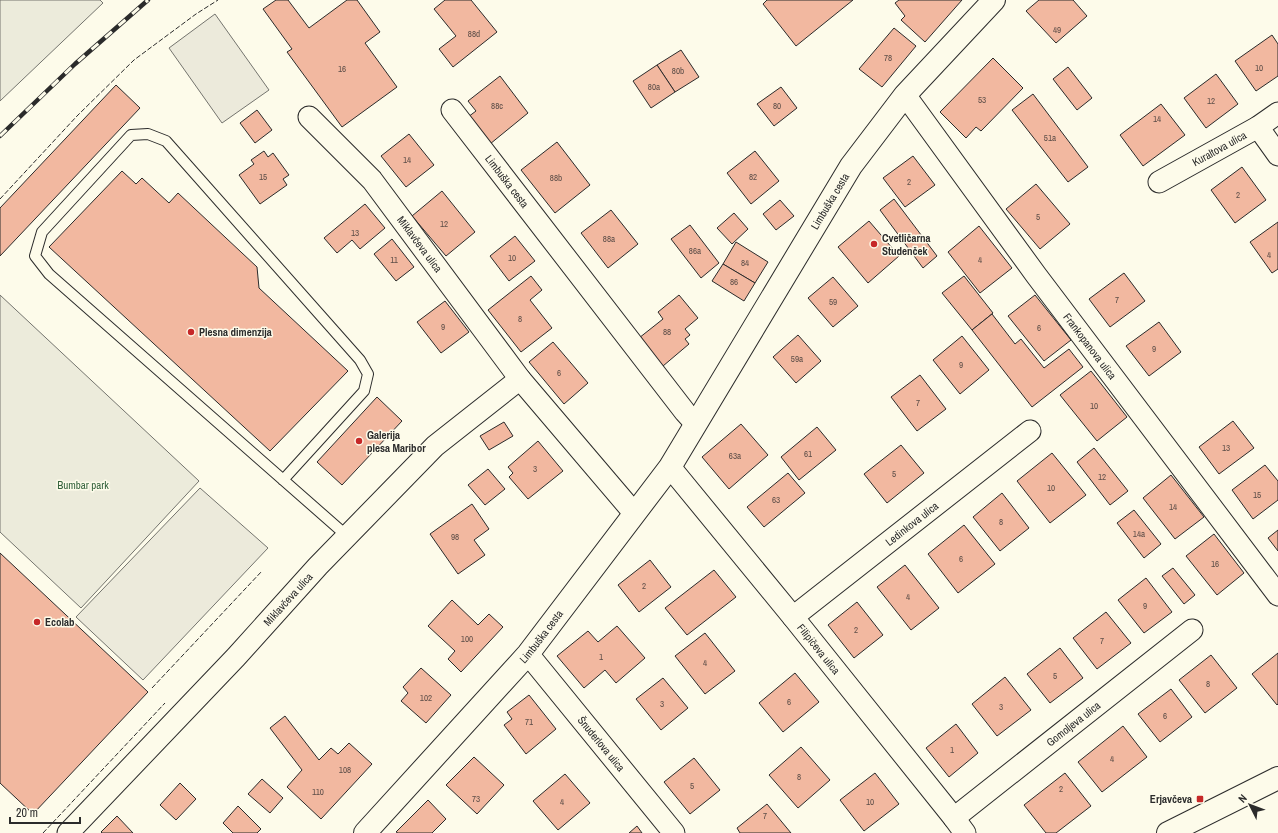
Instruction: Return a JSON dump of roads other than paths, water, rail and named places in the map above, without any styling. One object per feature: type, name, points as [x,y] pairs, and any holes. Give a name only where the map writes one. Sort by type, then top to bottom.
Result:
[{"type":"main road","name":"Limbuška cesta","points":[[372,830],[528,654],[670,467],[695,423],[851,166],[905,95],[994,0]]},
{"type":"main road","points":[[1168,833],[1278,778]]},
{"type":"street","name":"Frankopanova ulica","points":[[905,95],[1036,274],[1278,595]]},
{"type":"street","name":"Limbuška cesta","points":[[452,110],[695,423]]},
{"type":"street","name":"Kuraltova ulica","points":[[1159,182],[1258,127],[1278,112]]},
{"type":"street","name":"Miklavčeva ulica","points":[[310,117],[372,180],[520,379],[634,513]]},
{"type":"street","points":[[1258,127],[1278,155]]},
{"type":"street","name":"Miklavčeva ulica","points":[[68,833],[236,657],[318,566],[435,446],[520,379]]},
{"type":"street","name":"Ledinkova ulica","points":[[793,617],[1030,431]]},
{"type":"street","name":"Filipičeva ulica","points":[[670,467],[960,825]]},
{"type":"street","name":"Gomoljeva ulica","points":[[960,825],[1192,630]]},
{"type":"street","name":"Šnuderlova ulica","points":[[528,654],[674,833]]},
{"type":"lane","points":[[283,480],[364,391],[368,374],[360,360],[166,141],[148,134],[131,135],[42,232],[35,256],[49,274],[283,480],[347,536]]},
{"type":"railway","points":[[0,136],[75,64],[148,0]]},
{"type":"place","name":"Cvetličarna Studenček","points":[[874,244]]},
{"type":"place","name":"Plesna dimenzija","points":[[191,332]]},
{"type":"place","name":"Galerija plesa Maribor","points":[[359,441]]},
{"type":"place","name":"Ecolab","points":[[37,622]]},
{"type":"place","name":"Erjavčeva","points":[[1200,799]]},
{"type":"park label","name":"Bumbar park","points":[[83,485]]}]
